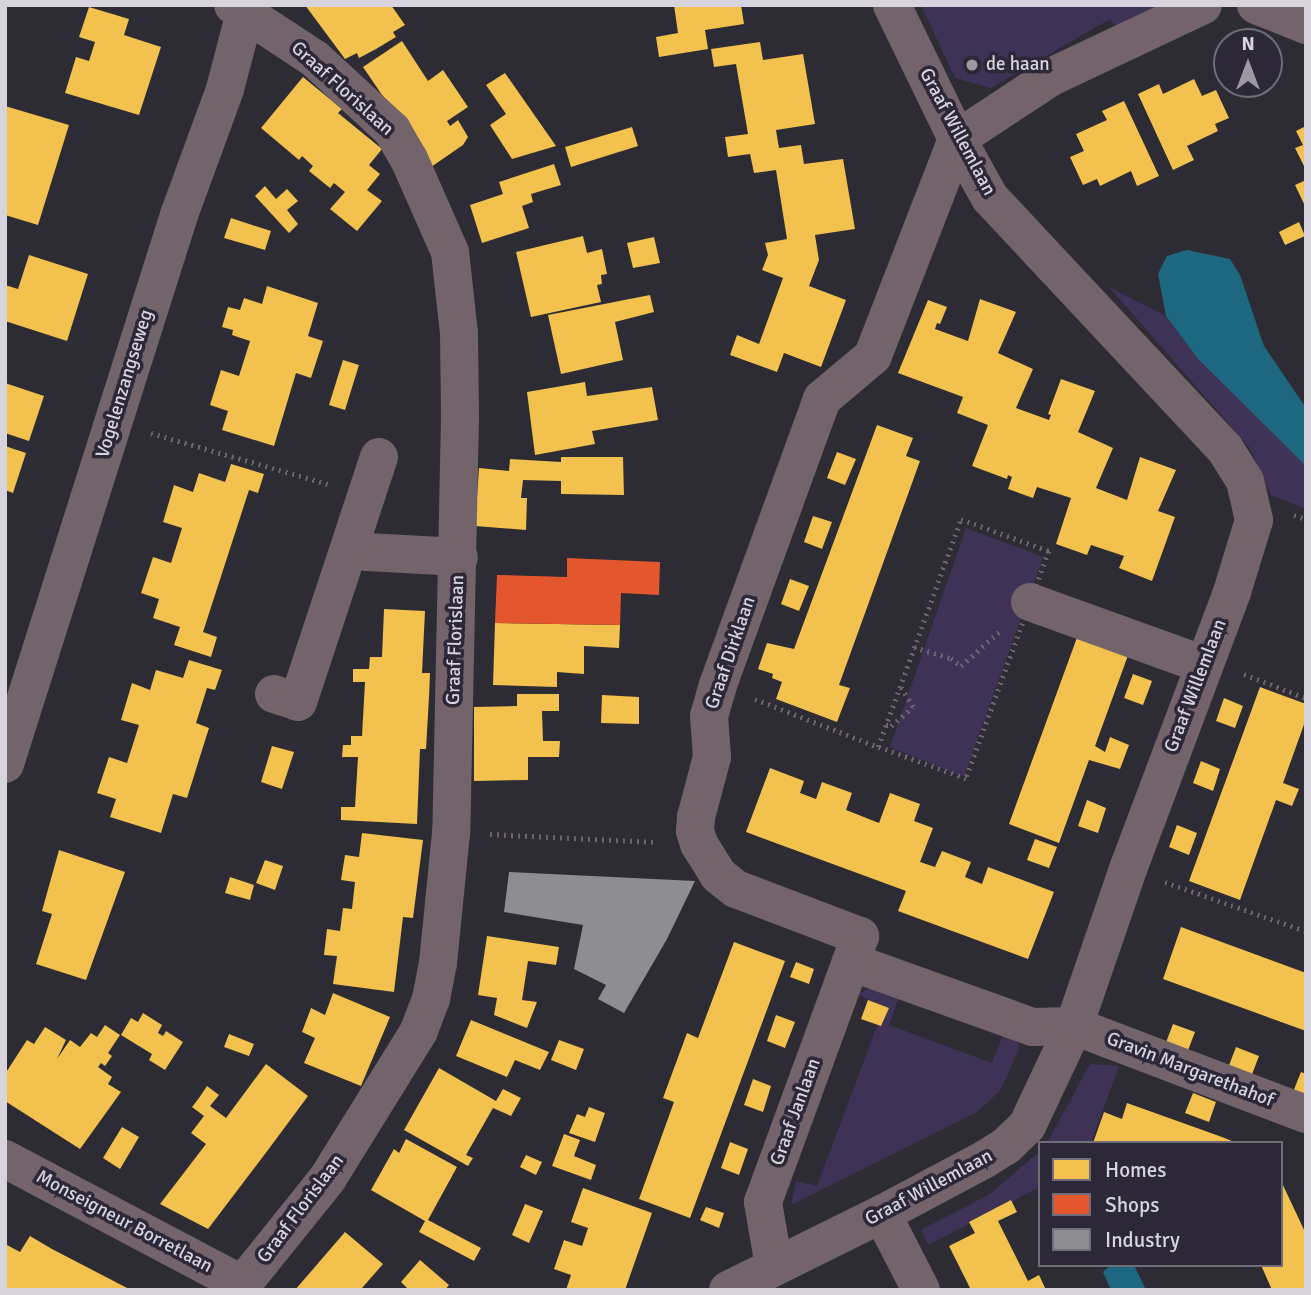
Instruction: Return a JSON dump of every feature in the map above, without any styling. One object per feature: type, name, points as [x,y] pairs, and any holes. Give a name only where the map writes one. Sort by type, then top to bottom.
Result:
[{"type":"main road","name":"Vogelenzangseweg","points":[[5,764],[179,215],[225,89],[242,7]]},
{"type":"street","name":"Graaf Willemlaan","points":[[728,1290],[882,1214],[985,1159],[1006,1146],[1027,1126],[1074,1026],[1254,520],[1245,481],[1225,449],[990,198],[957,139],[892,5]]},
{"type":"street","points":[[957,139],[1051,76],[1203,5]]},
{"type":"street","points":[[1256,5],[1306,25]]},
{"type":"street","name":"Graaf Florislaan","points":[[241,1287],[328,1178],[427,1015],[438,963],[451,833],[449,799],[459,557],[459,333],[450,252],[415,170],[391,130],[315,59],[242,7]]},
{"type":"street","name":"Graaf Dirklaan","points":[[851,962],[860,936],[736,889],[712,869],[695,831],[696,817],[712,757],[709,716],[822,400],[873,356],[957,139]]},
{"type":"street","points":[[274,694],[298,702],[379,457]]},
{"type":"street","points":[[349,551],[459,557]]},
{"type":"street","points":[[1021,613],[1205,662]]},
{"type":"street","points":[[851,962],[1034,1027],[1074,1026]]},
{"type":"street","name":"Graaf Janlaan","points":[[774,1266],[763,1202],[851,962]]},
{"type":"street","name":"Gravin Margarethahof","points":[[1074,1026],[1306,1114]]},
{"type":"street","name":"Monseigneur Borretlaan","points":[[5,1159],[241,1287]]},
{"type":"street","points":[[882,1214],[921,1290]]},
{"type":"path","points":[[113,422],[365,496]]},
{"type":"path","points":[[718,685],[878,747],[966,779],[1021,613],[1049,551],[961,519],[878,747]]},
{"type":"path","points":[[914,647],[951,657],[961,666],[1021,613]]},
{"type":"path","points":[[1205,662],[1306,698]]},
{"type":"path","points":[[886,724],[891,726],[913,707],[900,686]]},
{"type":"path","points":[[451,833],[699,844]]},
{"type":"path","points":[[1128,869],[1305,928]]},
{"type":"shaded area","points":[[921,5],[1157,5],[1119,30],[1110,19],[991,88],[955,78]]},
{"type":"shaded area","points":[[1109,287],[1166,316],[1198,359],[1306,464],[1306,509],[1271,495],[1249,447]]},
{"type":"shaded area","points":[[966,528],[1043,557],[964,777],[890,747]]},
{"type":"shaded area","points":[[880,984],[901,992],[889,1025],[992,1063],[1005,1030],[1018,1039],[1019,1049],[1000,1091],[977,1112],[791,1205],[796,1181],[817,1186],[874,1034],[888,1008],[857,994]]},
{"type":"shaded area","points":[[1090,1064],[1119,1066],[1092,1141],[1048,1141]]},
{"type":"shaded area","points":[[1038,1153],[1038,1188],[928,1245],[921,1230],[990,1194]]},
{"type":"water","points":[[1187,250],[1230,259],[1240,275],[1264,346],[1306,408],[1306,466],[1198,359],[1166,316],[1158,274],[1167,256]]},
{"type":"water","points":[[1109,1267],[1135,1267],[1146,1290],[1111,1290],[1103,1272]]},
{"type":"building: Homes","points":[[305,5],[391,5],[405,25],[393,32],[396,37],[376,49],[359,58],[357,53],[345,59]]},
{"type":"building: Homes","points":[[674,5],[741,5],[744,24],[705,30],[708,49],[659,57],[656,37],[678,33]]},
{"type":"building: Homes","points":[[89,7],[129,19],[124,35],[161,47],[139,115],[65,93],[76,57],[89,61],[95,42],[79,37]]},
{"type":"building: Homes","points":[[402,41],[428,81],[443,70],[468,107],[447,121],[450,126],[458,120],[468,137],[463,145],[431,167],[363,67]]},
{"type":"building: Homes","points":[[760,42],[763,60],[803,54],[815,124],[776,130],[779,148],[801,145],[804,164],[843,159],[855,229],[815,235],[819,260],[809,286],[846,300],[821,367],[784,353],[777,372],[730,355],[737,335],[759,344],[783,278],[762,270],[768,255],[765,243],[787,239],[776,170],[754,173],[750,154],[728,157],[725,137],[748,134],[736,64],[714,67],[711,49]]},
{"type":"building: Homes","points":[[505,73],[556,146],[512,159],[490,125],[506,114],[486,85]]},
{"type":"building: Homes","points":[[303,77],[342,109],[338,113],[382,149],[369,165],[380,174],[367,190],[382,201],[357,231],[330,209],[345,192],[334,183],[330,188],[309,171],[313,166],[302,156],[299,160],[261,128]]},
{"type":"building: Homes","points":[[1194,79],[1202,96],[1213,91],[1213,98],[1220,98],[1229,118],[1215,124],[1218,131],[1187,146],[1194,160],[1173,170],[1138,94],[1159,84],[1163,94]]},
{"type":"building: Homes","points":[[1124,101],[1159,176],[1137,186],[1131,171],[1100,186],[1097,179],[1083,185],[1070,157],[1084,151],[1076,134],[1107,120],[1102,111]]},
{"type":"building: Homes","points":[[5,106],[69,125],[38,225],[5,215]]},
{"type":"building: Homes","points":[[1306,126],[1306,170],[1295,148],[1303,145],[1296,131]]},
{"type":"building: Homes","points":[[632,127],[638,146],[571,167],[565,147]]},
{"type":"building: Homes","points":[[554,164],[561,185],[531,194],[533,202],[522,206],[529,228],[482,243],[470,205],[503,194],[499,182]]},
{"type":"building: Homes","points":[[1306,180],[1306,208],[1295,185]]},
{"type":"building: Homes","points":[[265,186],[276,199],[287,189],[298,201],[287,210],[298,224],[289,233],[255,196]]},
{"type":"building: Homes","points":[[231,218],[271,231],[265,250],[224,238]]},
{"type":"building: Homes","points":[[1299,222],[1305,236],[1285,245],[1279,232]]},
{"type":"building: Homes","points":[[583,236],[587,253],[602,249],[607,274],[601,275],[602,284],[597,285],[601,302],[531,317],[516,252]]},
{"type":"building: Homes","points":[[654,237],[660,263],[633,268],[627,243]]},
{"type":"building: Homes","points":[[29,255],[88,274],[67,341],[5,321],[5,285],[18,289]]},
{"type":"building: Homes","points":[[267,286],[318,303],[308,336],[323,341],[311,378],[296,373],[274,446],[222,430],[228,411],[210,405],[221,370],[239,376],[250,341],[232,335],[233,330],[222,327],[228,307],[240,310],[244,298],[262,304]]},
{"type":"building: Homes","points":[[650,295],[654,312],[615,322],[623,360],[561,374],[548,315]]},
{"type":"building: Homes","points":[[980,299],[1016,312],[998,353],[1033,369],[1016,408],[1049,420],[1051,415],[1048,414],[1061,379],[1095,391],[1078,432],[1113,448],[1096,488],[1127,500],[1140,457],[1176,470],[1158,511],[1175,517],[1152,581],[1119,568],[1124,556],[1091,545],[1087,555],[1056,544],[1071,498],[1037,487],[1033,498],[1008,489],[1012,477],[1008,475],[1007,479],[972,466],[988,425],[957,413],[963,397],[898,373],[928,300],[947,307],[935,329],[968,341]]},
{"type":"building: Homes","points":[[343,360],[359,365],[345,410],[329,405]]},
{"type":"building: Homes","points":[[585,382],[587,396],[652,387],[658,420],[592,431],[595,444],[535,455],[527,392]]},
{"type":"building: Homes","points":[[5,383],[44,396],[29,441],[5,433]]},
{"type":"building: Homes","points":[[877,425],[913,438],[906,456],[920,461],[839,685],[850,688],[837,722],[776,699],[782,682],[772,678],[773,674],[758,669],[767,643],[794,649]]},
{"type":"building: Homes","points":[[5,446],[26,453],[13,493],[5,490]]},
{"type":"building: Homes","points":[[837,452],[856,459],[845,485],[827,478]]},
{"type":"building: Homes","points":[[561,457],[623,457],[624,495],[561,494],[561,481],[523,480],[521,498],[527,498],[526,530],[475,526],[479,468],[509,471],[510,459],[561,462]]},
{"type":"building: Homes","points":[[231,464],[264,474],[258,493],[249,490],[203,632],[217,637],[211,657],[174,645],[180,627],[153,618],[159,599],[141,593],[153,557],[171,563],[182,528],[163,522],[174,485],[193,492],[199,473],[225,482]]},
{"type":"building: Homes","points":[[813,516],[832,522],[822,549],[804,542]]},
{"type":"building: Homes","points":[[790,579],[809,586],[799,611],[781,604]]},
{"type":"building: Homes","points":[[384,609],[425,611],[422,673],[430,673],[426,749],[420,749],[417,824],[341,820],[341,807],[355,807],[358,757],[342,757],[343,745],[351,745],[351,736],[362,736],[365,682],[353,682],[353,669],[369,669],[370,657],[382,657]]},
{"type":"building: Homes","points":[[495,623],[620,625],[619,648],[584,646],[584,674],[557,672],[557,687],[493,685]]},
{"type":"building: Homes","points":[[1079,632],[1130,650],[1095,746],[1105,752],[1110,737],[1129,745],[1120,769],[1089,760],[1059,843],[1009,824]]},
{"type":"building: Homes","points":[[189,660],[222,670],[215,690],[207,688],[196,723],[209,728],[187,798],[173,794],[161,833],[110,817],[116,799],[97,793],[109,757],[127,763],[139,725],[121,720],[132,683],[150,690],[156,670],[183,678]]},
{"type":"building: Homes","points":[[1133,674],[1152,681],[1143,705],[1124,698]]},
{"type":"building: Homes","points":[[1260,687],[1306,704],[1306,719],[1283,783],[1299,789],[1292,806],[1276,800],[1240,900],[1189,881]]},
{"type":"building: Homes","points":[[517,694],[559,694],[559,711],[542,711],[543,741],[560,741],[559,757],[528,757],[528,780],[474,781],[474,707],[517,706]]},
{"type":"building: Homes","points":[[602,695],[639,697],[639,724],[601,723]]},
{"type":"building: Homes","points":[[1224,698],[1243,706],[1235,728],[1216,721]]},
{"type":"building: Homes","points":[[272,746],[294,752],[282,789],[261,782]]},
{"type":"building: Homes","points":[[1201,761],[1220,769],[1213,791],[1193,783]]},
{"type":"building: Homes","points":[[770,768],[804,781],[800,793],[816,799],[822,782],[852,793],[846,810],[879,823],[890,793],[920,804],[914,821],[933,828],[920,862],[935,867],[942,851],[971,862],[965,877],[982,884],[988,867],[1054,892],[1028,959],[898,911],[906,891],[746,832]]},
{"type":"building: Homes","points":[[1087,800],[1106,808],[1098,833],[1078,826]]},
{"type":"building: Homes","points":[[1177,825],[1197,833],[1189,855],[1169,847]]},
{"type":"building: Homes","points":[[362,833],[423,840],[413,918],[403,917],[394,992],[333,984],[337,956],[324,955],[327,929],[340,931],[343,908],[352,909],[355,882],[341,880],[345,855],[359,857]]},
{"type":"building: Homes","points":[[1035,839],[1057,847],[1049,868],[1027,860]]},
{"type":"building: Homes","points":[[59,850],[125,872],[86,980],[36,964],[52,914],[42,911]]},
{"type":"building: Homes","points":[[265,860],[283,866],[275,890],[256,883]]},
{"type":"building: Homes","points":[[230,877],[254,885],[250,900],[225,893]]},
{"type":"building: Homes","points":[[1181,927],[1306,973],[1306,1031],[1163,979]]},
{"type":"building: Homes","points":[[487,936],[559,947],[556,965],[528,961],[522,1000],[537,1002],[527,1028],[494,1015],[497,998],[478,995]]},
{"type":"building: Homes","points":[[734,942],[785,961],[690,1218],[639,1199],[674,1102],[663,1098],[687,1033],[698,1038]]},
{"type":"building: Homes","points":[[796,962],[814,969],[809,984],[790,977]]},
{"type":"building: Homes","points":[[333,993],[390,1017],[361,1086],[304,1063],[315,1038],[302,1032],[311,1008],[325,1015]]},
{"type":"building: Homes","points":[[868,1000],[889,1008],[881,1026],[861,1019]]},
{"type":"building: Homes","points":[[143,1013],[162,1025],[158,1033],[163,1036],[166,1031],[183,1042],[165,1070],[149,1060],[152,1054],[121,1035],[131,1018],[138,1022]]},
{"type":"building: Homes","points":[[776,1015],[795,1022],[785,1048],[767,1041]]},
{"type":"building: Homes","points":[[471,1020],[549,1052],[540,1070],[515,1060],[507,1077],[456,1056]]},
{"type":"building: Homes","points":[[1173,1024],[1195,1032],[1187,1053],[1165,1045]]},
{"type":"building: Homes","points":[[105,1025],[120,1035],[108,1053],[112,1056],[105,1066],[101,1063],[98,1067],[112,1077],[108,1084],[121,1092],[80,1149],[5,1101],[5,1074],[27,1040],[34,1044],[45,1027],[66,1040],[57,1059],[70,1040],[80,1047],[91,1033],[97,1037]]},
{"type":"building: Homes","points":[[229,1034],[254,1044],[249,1056],[224,1047]]},
{"type":"building: Homes","points":[[559,1040],[584,1049],[576,1070],[551,1060]]},
{"type":"building: Homes","points":[[1236,1047],[1259,1056],[1251,1077],[1228,1068]]},
{"type":"building: Homes","points":[[266,1064],[308,1096],[268,1150],[208,1229],[160,1204],[206,1144],[191,1133],[204,1116],[192,1107],[207,1086],[219,1095],[210,1106],[226,1118]]},
{"type":"building: Homes","points":[[439,1068],[496,1101],[503,1089],[521,1098],[511,1116],[493,1108],[466,1155],[473,1158],[468,1166],[404,1130]]},
{"type":"building: Homes","points":[[1301,1072],[1306,1074],[1304,1096],[1293,1092]]},
{"type":"building: Homes","points":[[753,1079],[771,1086],[763,1112],[744,1105]]},
{"type":"building: Homes","points":[[1193,1093],[1216,1102],[1209,1122],[1185,1113]]},
{"type":"building: Homes","points":[[1127,1103],[1232,1141],[1094,1141],[1104,1112],[1122,1119]]},
{"type":"building: Homes","points":[[589,1107],[605,1113],[595,1142],[569,1133],[577,1114],[585,1117]]},
{"type":"building: Homes","points":[[122,1127],[139,1137],[120,1169],[103,1158]]},
{"type":"building: Homes","points":[[564,1134],[580,1140],[574,1156],[596,1165],[591,1180],[552,1166]]},
{"type":"building: Homes","points":[[406,1139],[457,1167],[428,1220],[481,1248],[474,1261],[419,1232],[425,1221],[371,1190],[394,1149],[399,1153]]},
{"type":"building: Homes","points":[[730,1142],[748,1149],[739,1175],[721,1168]]},
{"type":"building: Homes","points":[[526,1155],[542,1162],[536,1175],[520,1167]]},
{"type":"building: Homes","points":[[1283,1185],[1306,1234],[1306,1290],[1272,1290],[1262,1267],[1283,1267]]},
{"type":"building: Homes","points":[[583,1188],[652,1213],[625,1290],[566,1290],[571,1275],[554,1269],[564,1240],[582,1246],[588,1228],[571,1222]]},
{"type":"building: Homes","points":[[1011,1200],[1017,1212],[998,1221],[1028,1281],[1039,1275],[1046,1290],[971,1290],[949,1246],[975,1233],[969,1222]]},
{"type":"building: Homes","points":[[525,1204],[543,1211],[529,1243],[512,1235]]},
{"type":"building: Homes","points":[[706,1207],[724,1213],[719,1228],[700,1220]]},
{"type":"building: Homes","points":[[345,1232],[383,1264],[362,1288],[295,1290]]},
{"type":"building: Homes","points":[[30,1236],[131,1290],[5,1290],[5,1244],[20,1252]]},
{"type":"building: Homes","points":[[420,1260],[449,1285],[445,1290],[409,1290],[401,1282]]},
{"type":"building: Shops","points":[[567,558],[660,562],[659,595],[621,593],[620,625],[495,623],[497,575],[567,577]]},
{"type":"building: Industry","points":[[509,872],[695,881],[667,939],[624,1013],[598,999],[606,985],[574,969],[583,925],[504,912]]},
{"type":"place","name":"de haan","points":[[972,65]]}]
